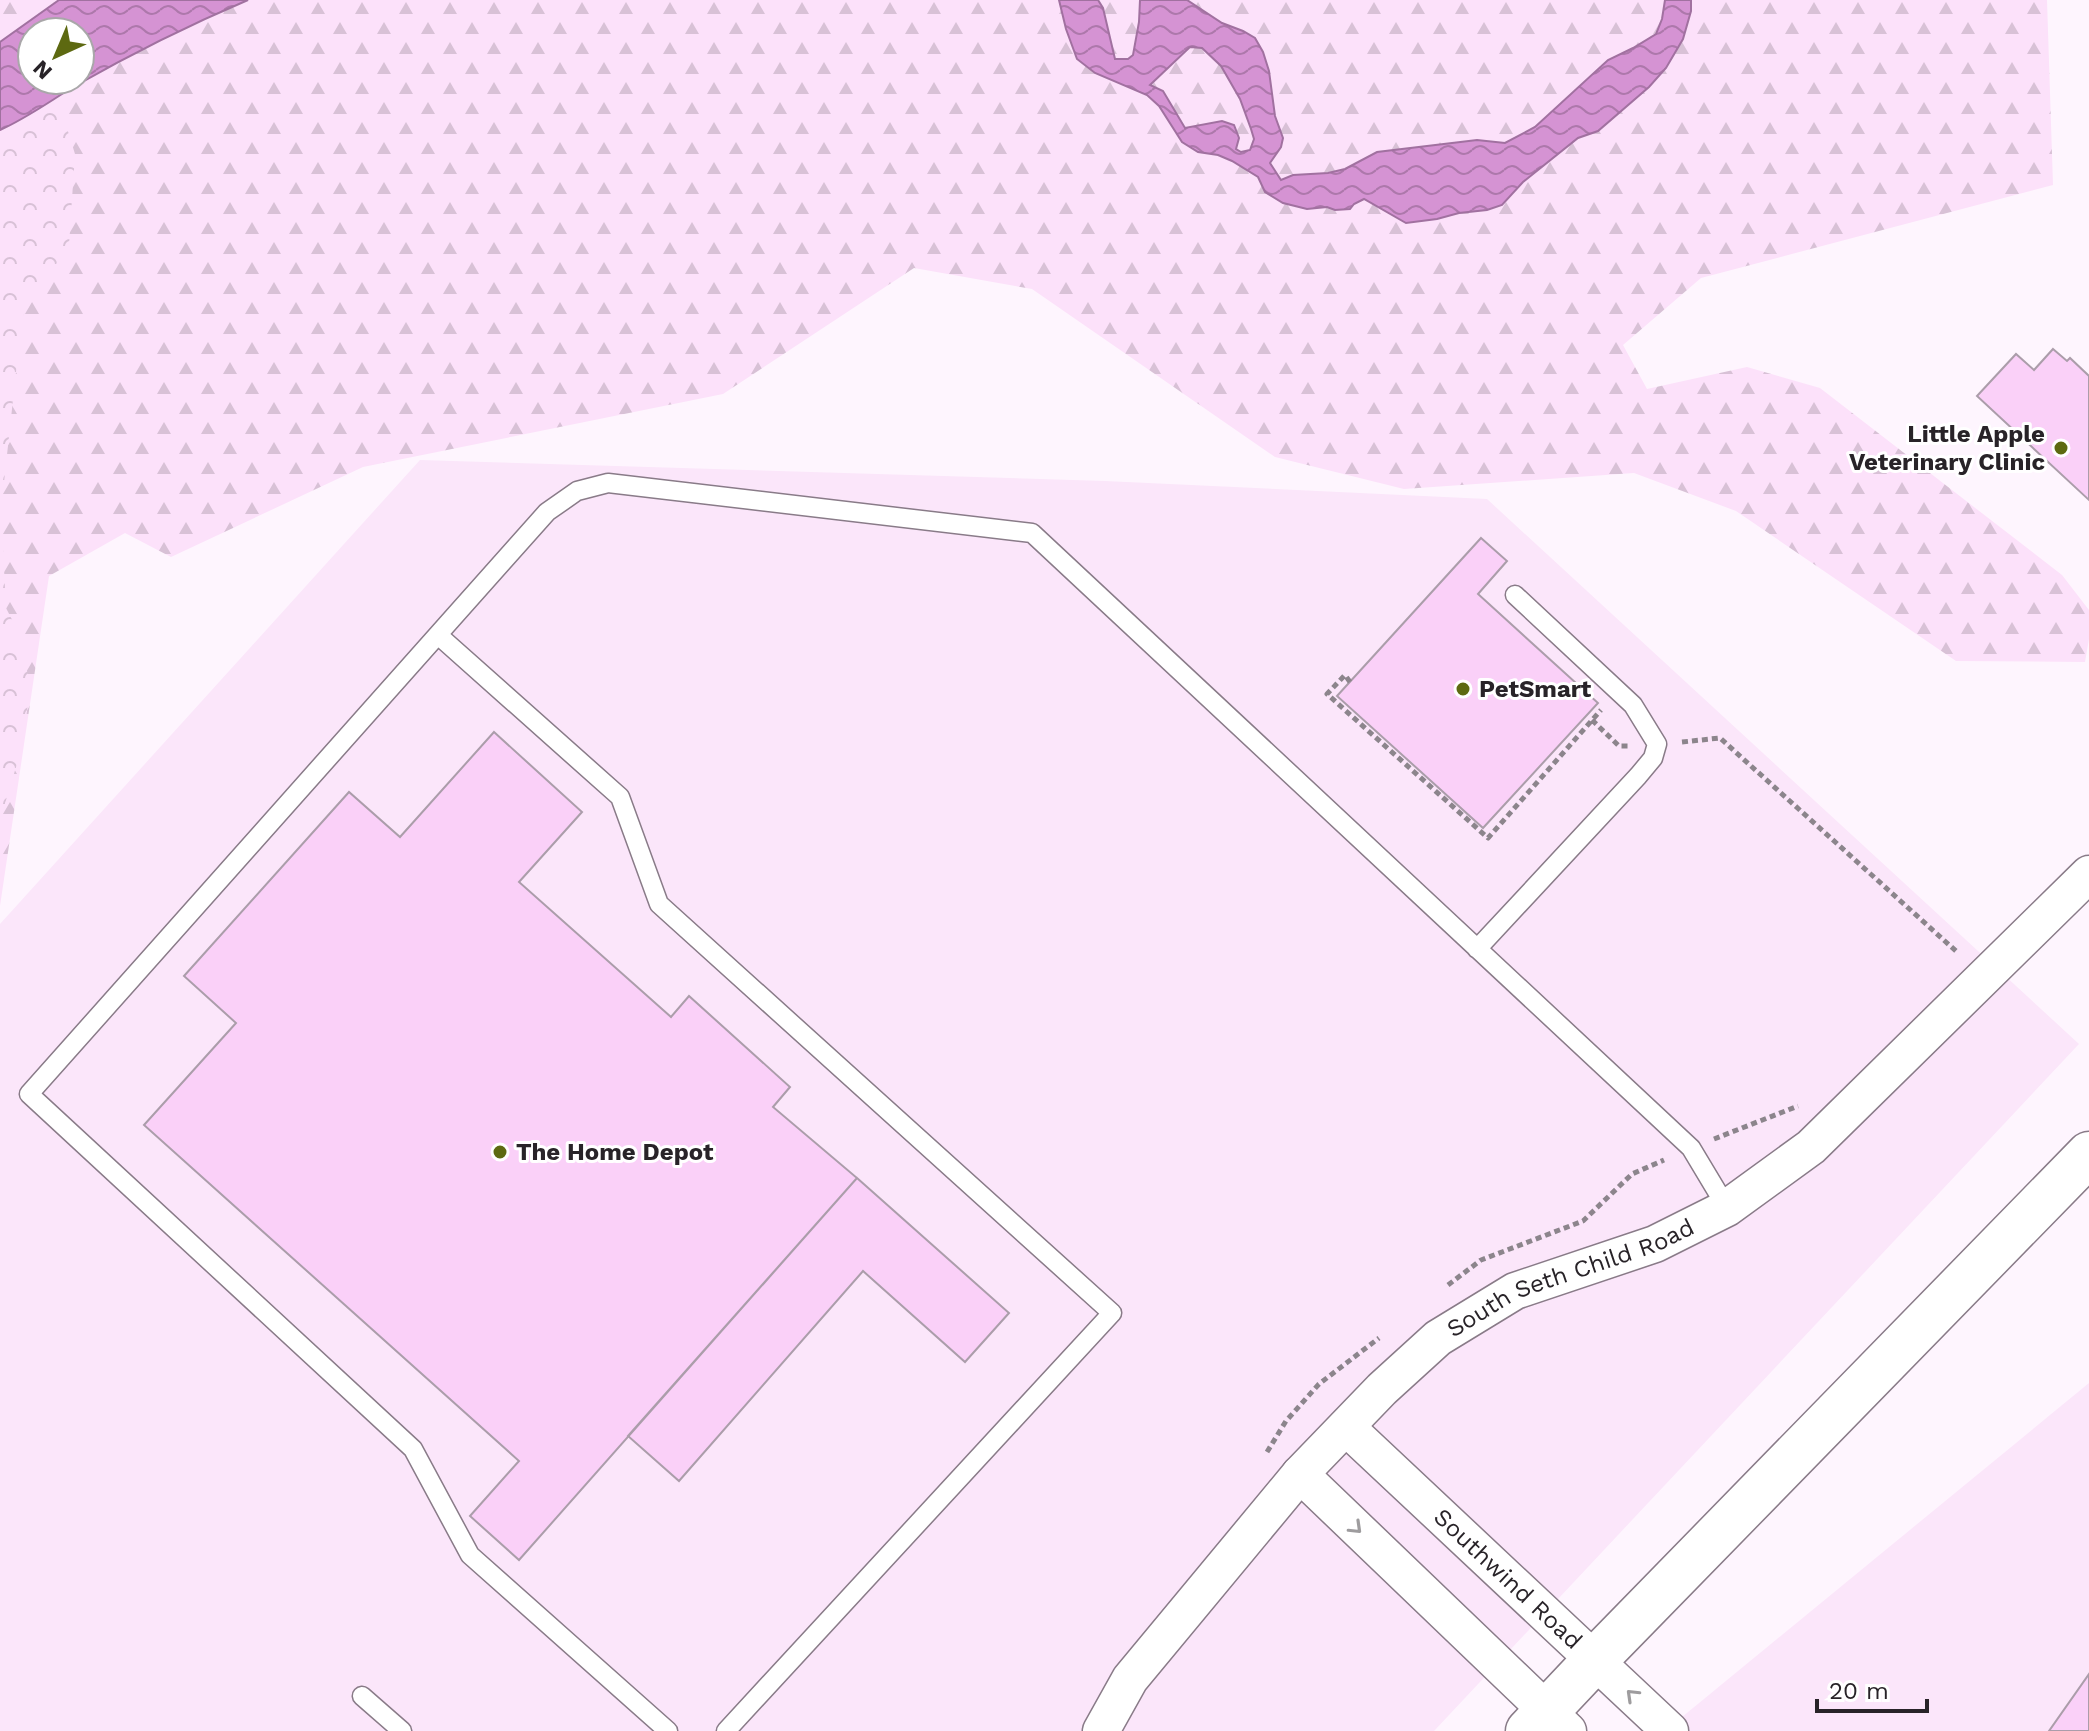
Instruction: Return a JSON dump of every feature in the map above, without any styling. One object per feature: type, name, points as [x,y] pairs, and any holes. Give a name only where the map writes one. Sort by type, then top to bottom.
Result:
[{"type":"main road","points":[[1548,1724],[1595,1660],[2089,1154]]},
{"type":"street","name":"South Seth Child Road","points":[[1101,1731],[1130,1679],[1300,1474],[1382,1389],[1438,1338],[1515,1291],[1655,1244],[1727,1208],[1811,1147],[2089,874]]},
{"type":"street","name":"Southwind Road","points":[[1346,1427],[1670,1731]]},
{"type":"street","points":[[1300,1474],[1548,1724]]},
{"type":"lane","points":[[668,1731],[470,1555],[413,1449],[29,1094],[547,512],[577,491],[608,483],[1032,533],[1691,1148],[1727,1208]]},
{"type":"lane","points":[[1477,949],[1638,776],[1653,758],[1657,744],[1633,705],[1515,595]]},
{"type":"lane","points":[[438,635],[620,797],[659,904],[1112,1313],[726,1731]]},
{"type":"lane","points":[[362,1696],[402,1731]]},
{"type":"path","points":[[1350,682],[1345,675],[1327,694],[1488,838],[1618,692]]},
{"type":"path","points":[[1592,720],[1619,746],[1720,738],[1958,953]]},
{"type":"shaded area","points":[[420,460],[1105,481],[1487,499],[2079,1044],[1434,1731],[0,1731],[0,924]]},
{"type":"shaded area","points":[[2089,1383],[2089,1731],[1665,1731]]},
{"type":"green space","points":[[0,0],[2047,0],[2053,185],[1701,278],[1623,345],[1647,389],[1747,367],[1820,388],[2062,575],[2089,610],[2085,662],[1956,661],[1736,511],[1634,473],[1404,489],[1275,457],[1032,289],[914,268],[723,394],[363,467],[171,557],[125,533],[49,576],[0,906]]},
{"type":"green space","points":[[16,84],[16,96],[58,96],[75,154],[69,244],[22,317],[1,510],[6,608],[20,635],[30,686],[23,744],[0,820],[0,89]]},
{"type":"water","points":[[59,0],[248,0],[204,19],[96,75],[96,16],[37,16]]},
{"type":"water","points":[[1059,0],[1098,0],[1103,8],[1115,59],[1128,59],[1133,55],[1140,0],[1187,0],[1222,23],[1255,38],[1269,71],[1275,116],[1283,138],[1270,163],[1281,180],[1293,175],[1345,169],[1377,152],[1477,140],[1505,143],[1535,127],[1608,60],[1656,34],[1665,0],[1691,0],[1683,39],[1666,68],[1598,131],[1578,138],[1523,182],[1502,205],[1406,223],[1364,199],[1350,209],[1335,210],[1327,207],[1307,209],[1283,203],[1265,192],[1258,177],[1232,161],[1198,152],[1182,142],[1159,106],[1147,95],[1095,73],[1077,59]],"holes":[[[1190,47],[1202,48],[1221,66],[1240,99],[1254,139],[1250,150],[1241,152],[1236,149],[1239,138],[1234,125],[1222,121],[1185,128],[1163,91],[1150,85]]]},
{"type":"water","points":[[16,31],[16,96],[59,96],[0,130],[0,42]]},
{"type":"building","name":"Little Apple Veterinary Clinic","points":[[2053,349],[2067,361],[2070,358],[2089,376],[2089,500],[1977,396],[2016,354],[2034,370]]},
{"type":"building","name":"PetSmart","points":[[1481,538],[1507,561],[1478,594],[1598,703],[1483,828],[1337,696]]},
{"type":"building","name":"The Home Depot","points":[[494,732],[582,812],[519,882],[671,1017],[689,996],[790,1087],[773,1107],[857,1178],[519,1560],[470,1516],[519,1461],[144,1125],[236,1023],[184,976],[349,792],[400,837]]},
{"type":"building","points":[[857,1178],[1009,1313],[965,1362],[863,1271],[679,1481],[628,1436]]},
{"type":"building","points":[[2089,1674],[2089,1731],[2049,1731]]},
{"type":"place","name":"Little Apple Veterinary Clinic","points":[[2061,448]]},
{"type":"place","name":"PetSmart","points":[[1463,689]]},
{"type":"place","name":"The Home Depot","points":[[500,1152]]}]
